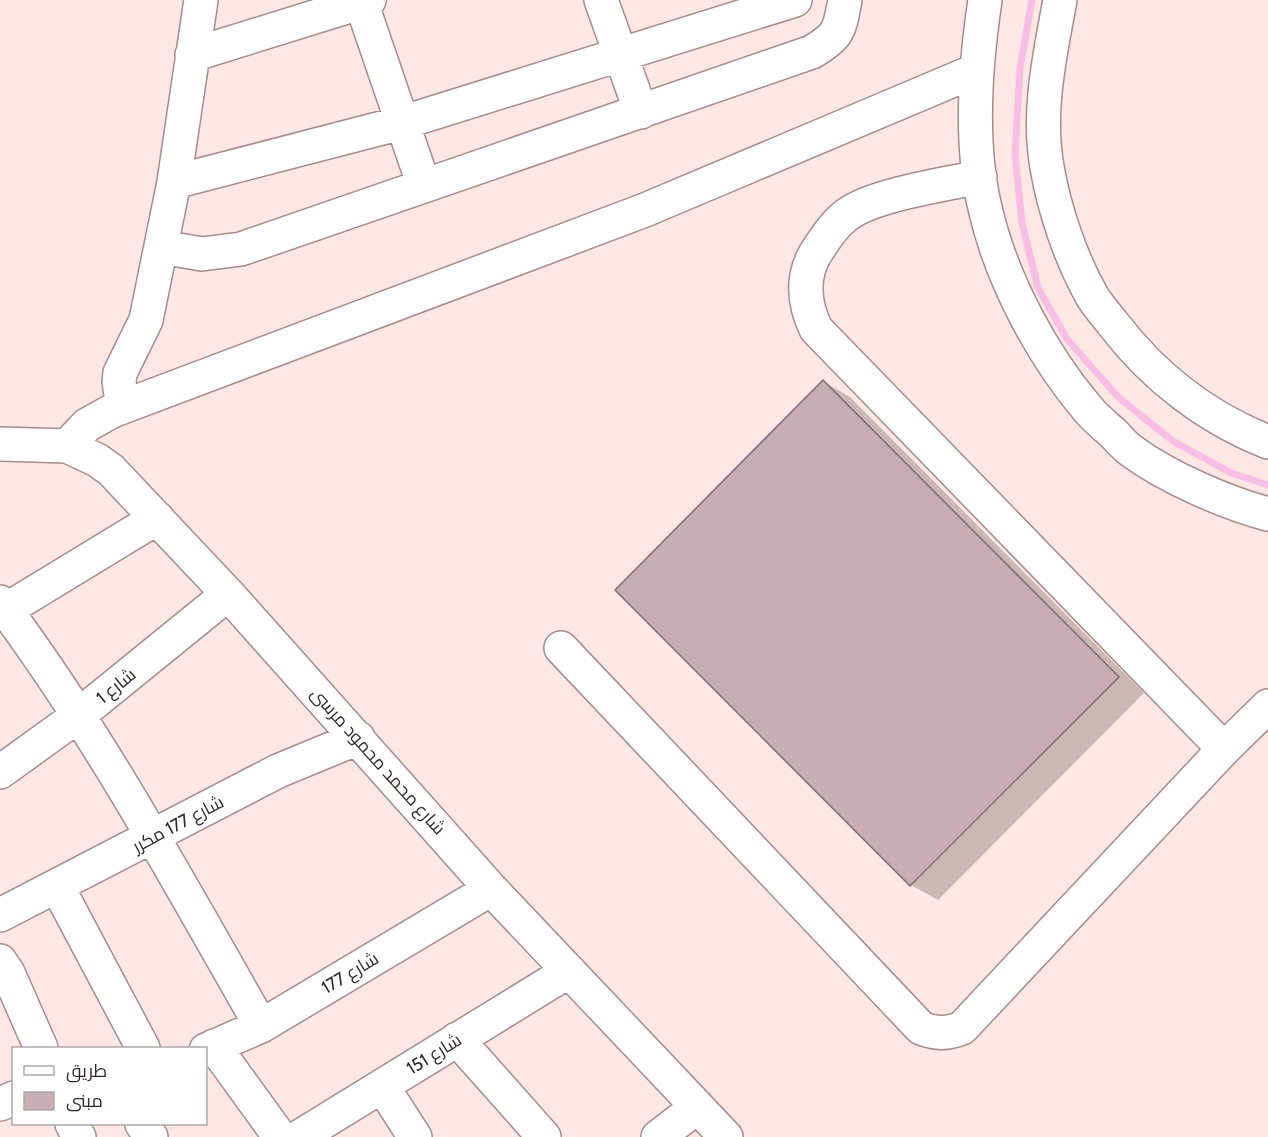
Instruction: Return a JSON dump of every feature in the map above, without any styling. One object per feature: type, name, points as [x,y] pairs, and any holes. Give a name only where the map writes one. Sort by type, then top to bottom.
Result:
[{"type":"street","points":[[123,407],[119,382],[120,372],[146,321],[174,182],[201,0]]},
{"type":"street","points":[[601,0],[640,112]]},
{"type":"street","points":[[174,182],[401,123],[795,0]]},
{"type":"street","points":[[160,247],[202,254],[241,249],[812,52],[833,40],[840,28],[845,0]]},
{"type":"street","points":[[985,0],[977,70],[977,150],[980,177],[986,212],[1003,266],[1036,335],[1087,409],[1132,452],[1218,497],[1268,514]]},
{"type":"street","points":[[1060,0],[1045,86],[1044,123],[1047,167],[1062,226],[1092,297],[1150,367],[1186,397],[1223,420],[1268,442]]},
{"type":"street","points":[[192,56],[365,1],[401,123],[424,186]]},
{"type":"street","points":[[67,446],[87,425],[123,407],[645,210],[977,70]]},
{"type":"street","points":[[980,177],[872,202],[850,212],[827,234],[813,259],[806,277],[805,298],[809,315],[816,329],[1224,749]]},
{"type":"street","name":"شارع محمد محمود مرسى","points":[[0,444],[67,446],[97,460],[111,470],[228,594],[491,889],[726,1137]]},
{"type":"street","points":[[157,518],[3,606],[79,715],[153,837],[261,1026]]},
{"type":"street","name":"شارع 1","points":[[0,772],[79,715],[228,594]]},
{"type":"street","points":[[561,648],[921,1028],[933,1033],[945,1033],[962,1028],[1224,749],[1268,706]]},
{"type":"street","name":"شارع 177 مكرر","points":[[0,915],[278,771],[358,738]]},
{"type":"street","points":[[57,886],[142,1047]]},
{"type":"street","name":"شارع 177","points":[[210,1048],[261,1026],[491,889]]},
{"type":"street","points":[[0,961],[9,973],[41,1047]]},
{"type":"street","name":"شارع 151","points":[[299,1137],[569,971]]},
{"type":"street","points":[[457,1039],[544,1137]]},
{"type":"street","points":[[210,1048],[280,1137]]},
{"type":"street","points":[[382,1086],[415,1137]]},
{"type":"street","points":[[658,1137],[698,1107]]},
{"type":"building","points":[[823,380],[1119,677],[910,886],[615,590]]},
{"type":"waterway","points":[[1032,0],[1020,68],[1015,154],[1022,223],[1038,288],[1067,339],[1118,397],[1173,441],[1231,473],[1268,485]]}]
